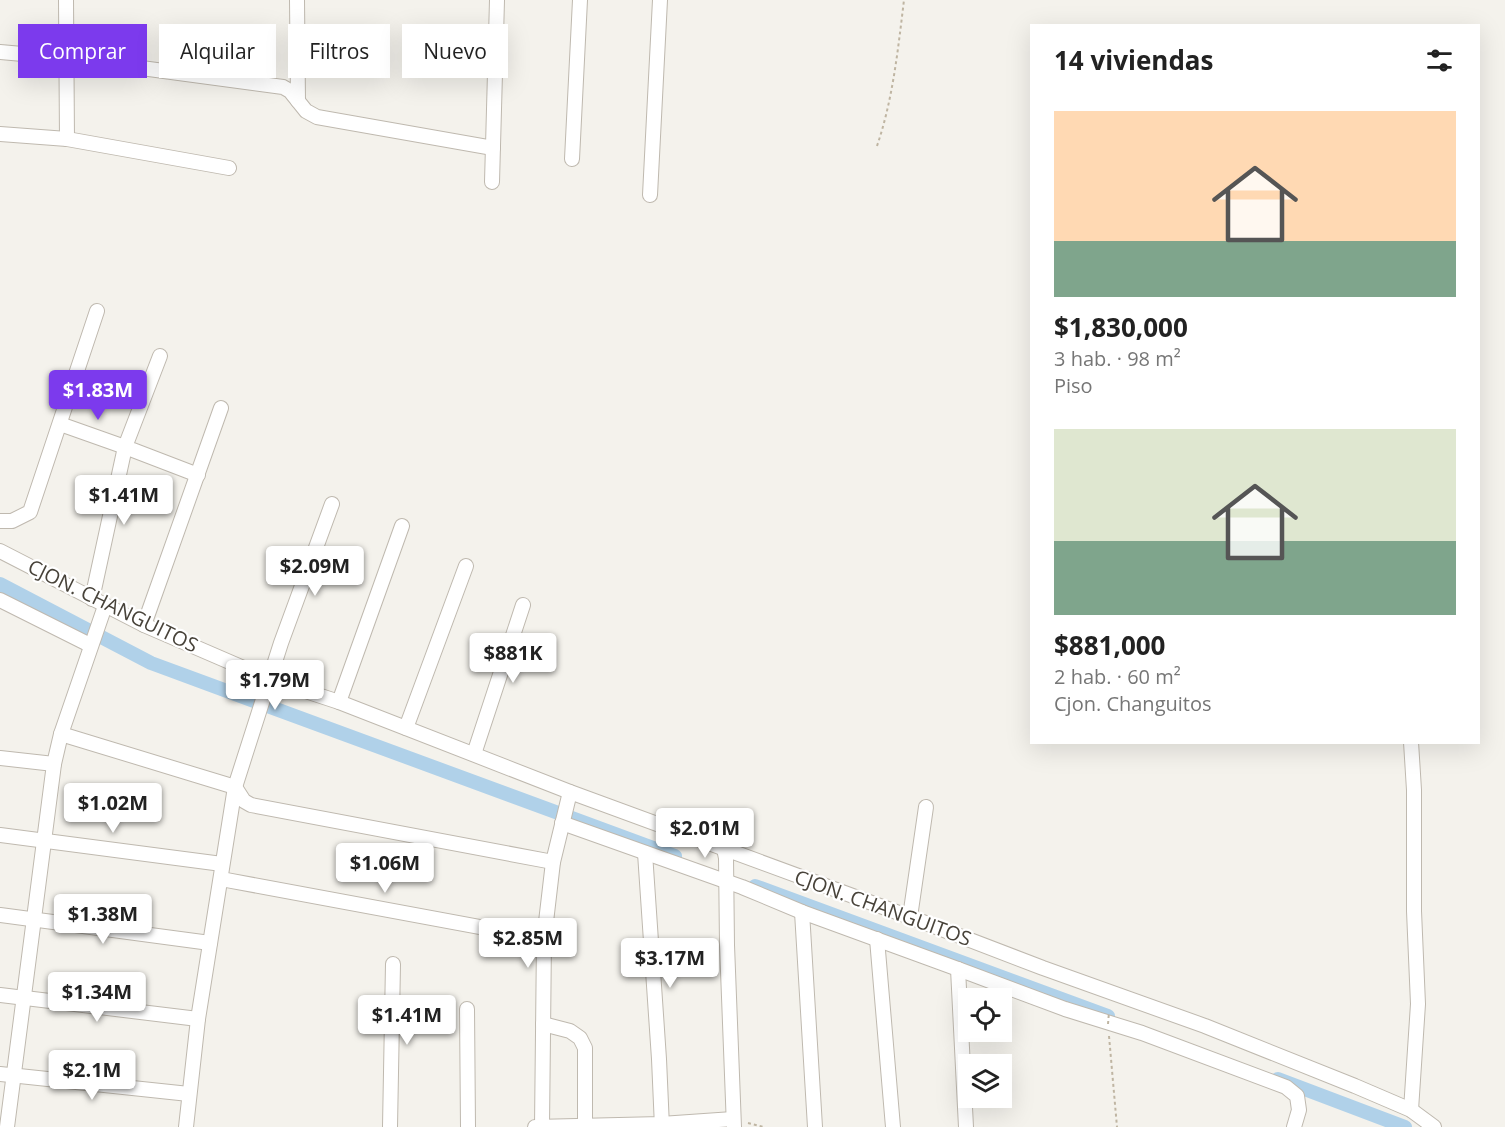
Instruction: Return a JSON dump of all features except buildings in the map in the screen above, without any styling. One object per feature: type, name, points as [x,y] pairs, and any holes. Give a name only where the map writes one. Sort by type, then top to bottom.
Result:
[{"type":"street","points":[[66,0],[66,24]]},
{"type":"street","points":[[297,0],[298,101]]},
{"type":"street","points":[[492,182],[497,0]]},
{"type":"street","points":[[572,159],[580,0]]},
{"type":"street","points":[[650,195],[660,0]]},
{"type":"street","points":[[0,52],[18,54]]},
{"type":"street","points":[[147,69],[283,87],[290,91],[306,111],[317,117],[493,148]]},
{"type":"street","points":[[67,78],[67,139]]},
{"type":"street","points":[[0,134],[67,139],[229,168]]},
{"type":"street","points":[[0,521],[12,521],[30,512],[97,311]]},
{"type":"street","points":[[7,1127],[7,1075],[24,999],[54,764],[61,734],[91,642],[125,447],[160,356]]},
{"type":"street","points":[[144,625],[221,408]]},
{"type":"street","points":[[60,424],[198,475]]},
{"type":"street","points":[[186,1127],[198,1019],[235,787],[266,685],[332,504]]},
{"type":"street","points":[[339,702],[402,526]]},
{"type":"street","name":"CJON. CHANGUITOS","points":[[0,551],[99,606],[144,625],[266,685],[339,702],[474,754],[568,797],[725,854],[910,916],[1043,968],[1205,1026],[1412,1110],[1434,1127]]},
{"type":"street","points":[[406,728],[466,566]]},
{"type":"street","points":[[0,600],[91,642]]},
{"type":"street","points":[[474,754],[523,605]]},
{"type":"street","points":[[61,734],[235,787],[244,801],[251,805],[553,862]]},
{"type":"street","points":[[1411,744],[1418,1004],[1412,1110]]},
{"type":"street","points":[[0,758],[54,764]]},
{"type":"street","points":[[542,1127],[544,939],[553,862],[568,797]]},
{"type":"street","points":[[910,916],[926,807]]},
{"type":"street","points":[[562,820],[645,853],[726,879],[802,912],[1065,1009],[1142,1033],[1287,1087],[1297,1096],[1299,1110],[1294,1127]]},
{"type":"street","points":[[0,835],[222,864]]},
{"type":"street","points":[[645,853],[659,1059],[661,1125]]},
{"type":"street","points":[[533,1127],[734,1123],[725,854]]},
{"type":"street","points":[[221,879],[544,939]]},
{"type":"street","points":[[802,912],[815,1127]]},
{"type":"street","points":[[0,915],[210,943]]},
{"type":"street","points":[[877,939],[892,1127]]},
{"type":"street","points":[[390,1127],[393,964]]},
{"type":"street","points":[[958,969],[966,1127]]},
{"type":"street","points":[[0,995],[198,1019]]},
{"type":"street","points":[[467,1008],[468,1127]]},
{"type":"street","points":[[543,1024],[570,1031],[580,1038],[585,1048],[585,1125]]},
{"type":"street","points":[[7,1075],[189,1094]]},
{"type":"path","points":[[877,146],[885,123],[891,92],[904,0]]},
{"type":"path","points":[[1108,1024],[1109,1012]]},
{"type":"path","points":[[1109,1035],[1117,1127]]},
{"type":"path","points":[[734,1123],[764,1127]]},
{"type":"waterway","points":[[0,584],[151,663],[675,856]]},
{"type":"waterway","points":[[755,886],[1108,1016]]},
{"type":"waterway","points":[[1278,1079],[1405,1127]]}]
